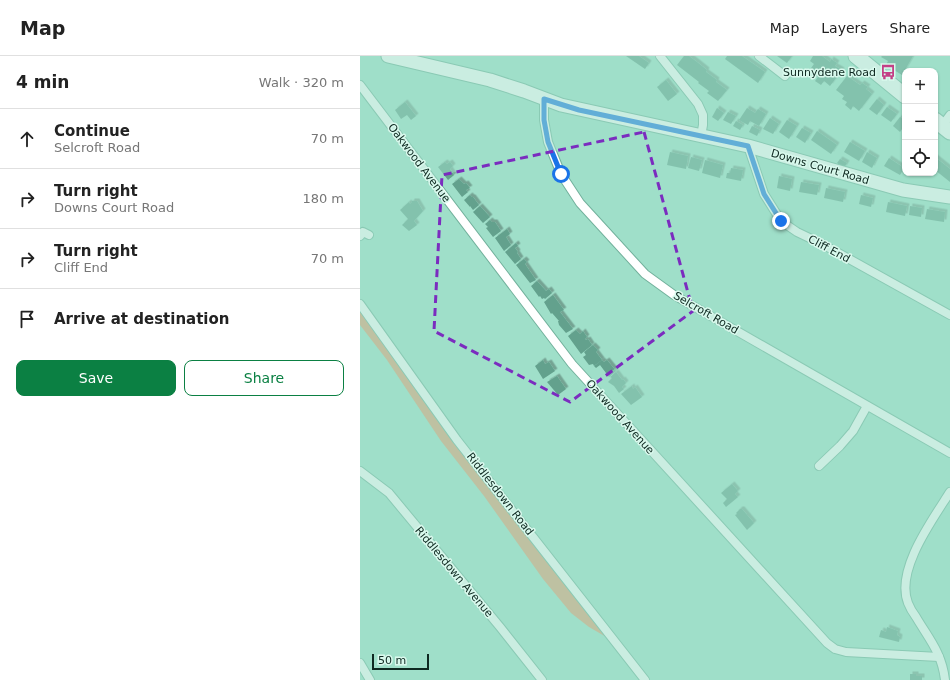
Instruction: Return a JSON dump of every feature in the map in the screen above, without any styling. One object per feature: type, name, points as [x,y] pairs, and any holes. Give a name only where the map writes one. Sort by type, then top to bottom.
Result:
[{"type":"highway","points":[[861,58],[902,93]]},
{"type":"main road","name":"Downs Court Road","points":[[388,56],[490,80],[579,110],[748,146],[903,190],[950,197]]},
{"type":"street","points":[[660,56],[698,104],[703,115],[704,125],[701,136]]},
{"type":"street","points":[[759,56],[785,76]]},
{"type":"street","name":"Oakwood Avenue","points":[[360,85],[572,364],[827,643],[835,649],[846,652],[939,657]]},
{"type":"street","name":"Selcroft Road","points":[[544,99],[544,120],[548,142],[561,174],[580,203],[645,274],[674,295],[950,453]]},
{"type":"street","name":"Cliff End","points":[[748,146],[764,194],[781,221],[797,232],[824,245],[950,315]]},
{"type":"street","name":"Riddlesdown Road","points":[[360,304],[458,440],[645,680]]},
{"type":"street","points":[[819,466],[853,431],[868,406]]},
{"type":"street","name":"Riddlesdown Avenue","points":[[360,471],[388,493],[500,627],[542,680]]},
{"type":"street","points":[[946,676],[931,639],[908,603],[906,586],[910,561],[920,540],[950,492]]},
{"type":"street","points":[[360,663],[370,680]]},
{"type":"highlighted area","points":[[644,132],[693,311],[570,402],[434,331],[442,175]]},
{"type":"shaded area","points":[[360,310],[453,442],[608,638],[589,627],[571,613],[543,579],[484,496],[441,441],[387,360],[360,325]]},
{"type":"building","points":[[626,56],[639,56],[649,63],[645,69]]},
{"type":"building","points":[[684,56],[689,56],[697,62],[707,70],[706,72],[717,80],[716,82],[727,90],[718,101],[707,93],[709,91],[698,83],[699,82],[677,65]]},
{"type":"building","points":[[727,56],[742,56],[765,72],[758,83],[725,59]]},
{"type":"building","points":[[777,56],[792,56],[787,63]]},
{"type":"building","points":[[813,56],[822,56],[830,62],[831,59],[837,63],[835,66],[842,70],[830,86],[824,81],[821,85],[815,81],[818,77],[809,71],[814,64],[810,61]]},
{"type":"building","points":[[913,56],[906,68],[902,68],[902,75],[886,65],[888,61],[881,57]]},
{"type":"building","points":[[847,76],[860,85],[862,83],[868,87],[866,89],[872,94],[859,111],[853,106],[851,110],[845,105],[847,102],[842,99],[844,96],[836,90]]},
{"type":"building","points":[[666,80],[677,94],[668,101],[657,87]]},
{"type":"building","points":[[877,99],[884,105],[877,115],[869,109]]},
{"type":"building","points":[[405,102],[416,116],[411,120],[407,115],[401,119],[395,110]]},
{"type":"building","points":[[887,107],[897,114],[891,122],[881,115]]},
{"type":"building","points":[[717,108],[724,113],[718,121],[712,117]]},
{"type":"building","points":[[747,108],[755,113],[758,109],[766,114],[759,126],[750,121],[748,125],[739,120]]},
{"type":"building","points":[[728,112],[736,116],[731,124],[723,120]]},
{"type":"building","points":[[900,117],[902,118],[902,129],[900,132],[893,126]]},
{"type":"building","points":[[770,118],[779,124],[773,134],[763,129]]},
{"type":"building","points":[[787,120],[797,126],[789,139],[779,132]]},
{"type":"building","points":[[736,121],[743,125],[740,130],[733,126]]},
{"type":"building","points":[[752,126],[760,130],[757,136],[749,132]]},
{"type":"building","points":[[802,128],[811,133],[805,143],[796,137]]},
{"type":"building","points":[[817,131],[837,145],[831,154],[811,140]]},
{"type":"building","points":[[850,142],[865,151],[859,161],[844,152]]},
{"type":"building","points":[[670,152],[688,156],[686,169],[667,165]]},
{"type":"building","points":[[867,152],[877,158],[872,168],[862,162]]},
{"type":"building","points":[[691,157],[702,160],[699,171],[688,168]]},
{"type":"building","points":[[889,158],[902,167],[902,172],[900,175],[884,166]]},
{"type":"building","points":[[840,159],[847,163],[844,168],[837,163]]},
{"type":"building","points":[[938,159],[950,169],[950,182],[938,172]]},
{"type":"building","points":[[705,160],[723,165],[720,178],[702,173]]},
{"type":"building","points":[[445,162],[447,164],[450,162],[453,166],[450,169],[454,175],[448,180],[438,167]]},
{"type":"building","points":[[731,168],[743,170],[741,181],[726,178],[727,173],[730,173]]},
{"type":"building","points":[[779,176],[792,179],[790,191],[777,188]]},
{"type":"building","points":[[459,179],[464,184],[466,183],[470,188],[466,190],[468,192],[462,197],[452,184]]},
{"type":"building","points":[[801,182],[819,185],[817,195],[799,192]]},
{"type":"building","points":[[826,188],[845,192],[843,202],[824,198]]},
{"type":"building","points":[[470,195],[479,205],[473,210],[464,200]]},
{"type":"building","points":[[861,195],[873,198],[871,207],[859,204]]},
{"type":"building","points":[[412,201],[417,201],[423,211],[414,221],[417,225],[409,231],[402,225],[408,219],[400,210]]},
{"type":"building","points":[[888,202],[907,206],[905,216],[886,212]]},
{"type":"building","points":[[480,206],[490,217],[483,223],[473,212]]},
{"type":"building","points":[[910,206],[922,208],[921,217],[909,215]]},
{"type":"building","points":[[927,209],[945,212],[944,222],[925,219]]},
{"type":"building","points":[[490,220],[495,222],[501,231],[493,237],[486,228],[488,227],[485,224]]},
{"type":"building","points":[[507,229],[510,234],[506,237],[511,245],[504,251],[495,238]]},
{"type":"building","points":[[516,243],[518,246],[515,248],[521,259],[515,264],[505,252]]},
{"type":"building","points":[[524,259],[527,262],[525,264],[536,280],[530,283],[516,265]]},
{"type":"building","points":[[537,281],[546,291],[549,289],[552,293],[545,299],[542,299],[540,296],[539,297],[531,286]]},
{"type":"building","points":[[553,295],[564,310],[560,312],[573,329],[566,333],[559,325],[559,321],[552,313],[551,314],[544,302]]},
{"type":"building","points":[[576,330],[580,334],[583,331],[587,337],[585,339],[588,339],[592,345],[581,354],[568,336]]},
{"type":"building","points":[[593,345],[598,350],[596,352],[602,360],[594,366],[593,364],[589,365],[583,357],[586,355],[584,352]]},
{"type":"building","points":[[543,360],[545,364],[549,362],[555,371],[543,379],[535,366]]},
{"type":"building","points":[[602,360],[604,362],[607,360],[616,371],[609,377],[600,365],[596,368],[594,366]]},
{"type":"building","points":[[616,372],[626,383],[622,387],[624,389],[619,393],[614,386],[608,382],[612,378],[610,377]]},
{"type":"building","points":[[557,376],[566,389],[558,395],[547,382]]},
{"type":"building","points":[[632,386],[633,389],[635,387],[642,397],[631,405],[621,394]]},
{"type":"building","points":[[732,484],[738,491],[735,494],[738,497],[726,507],[723,503],[727,499],[721,493]]},
{"type":"building","points":[[740,509],[742,509],[754,523],[747,530],[735,515]]},
{"type":"building","points":[[887,627],[898,631],[897,635],[900,637],[899,642],[879,637],[881,630],[886,632]]},
{"type":"building","points":[[910,674],[922,676],[922,680],[910,680]]},
{"type":"place","name":"Sunnydene Road","points":[[888,72]]},
{"type":"route","points":[[561,174],[548,142],[544,120],[544,99],[579,110],[748,146],[764,194],[781,221]]}]
